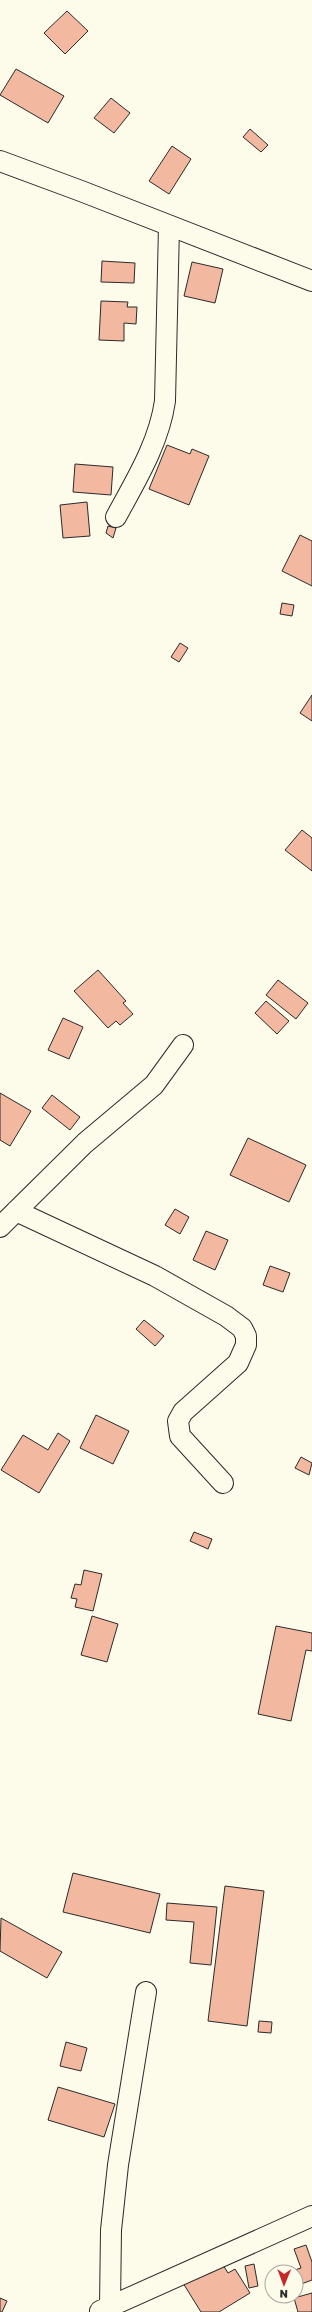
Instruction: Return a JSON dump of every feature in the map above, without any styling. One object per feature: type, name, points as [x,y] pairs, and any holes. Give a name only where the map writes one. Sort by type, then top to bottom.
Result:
[{"type":"street","points":[[0,162],[312,281]]},
{"type":"street","points":[[116,517],[152,447],[162,423],[165,401],[169,226]]},
{"type":"street","points":[[0,1228],[85,1143],[154,1086],[183,1045]]},
{"type":"street","points":[[16,1212],[93,1246],[161,1279],[226,1316],[242,1328],[246,1336],[246,1345],[238,1362],[183,1412],[178,1421],[180,1436],[223,1483]]},
{"type":"street","points":[[146,1992],[118,2164],[105,2309],[312,2216]]},
{"type":"building","points":[[67,11],[88,31],[65,54],[44,33]]},
{"type":"building","points":[[16,69],[64,96],[48,123],[0,95]]},
{"type":"building","points":[[111,98],[130,113],[114,133],[94,118]]},
{"type":"building","points":[[250,129],[268,145],[261,152],[243,137]]},
{"type":"building","points":[[172,146],[191,159],[169,194],[149,181]]},
{"type":"building","points":[[102,261],[135,263],[134,283],[101,282]]},
{"type":"building","points":[[192,262],[223,269],[215,303],[184,296]]},
{"type":"building","points":[[101,301],[128,302],[127,307],[137,307],[136,324],[124,323],[124,341],[99,340]]},
{"type":"building","points":[[167,445],[190,454],[192,449],[209,456],[189,505],[149,489]]},
{"type":"building","points":[[75,464],[113,467],[111,495],[73,492]]},
{"type":"building","points":[[87,502],[90,536],[63,538],[60,505]]},
{"type":"building","points":[[108,526],[116,528],[113,538],[106,533]]},
{"type":"building","points":[[300,535],[312,541],[312,586],[282,571]]},
{"type":"building","points":[[282,603],[294,605],[292,616],[280,614]]},
{"type":"building","points":[[180,643],[188,648],[179,662],[171,657]]},
{"type":"building","points":[[312,695],[312,721],[300,713]]},
{"type":"building","points":[[302,830],[312,838],[312,871],[285,850]]},
{"type":"building","points":[[98,970],[126,1001],[123,1003],[133,1014],[120,1025],[116,1021],[108,1028],[74,991]]},
{"type":"building","points":[[278,980],[308,1003],[296,1019],[266,995]]},
{"type":"building","points":[[266,1001],[289,1021],[277,1034],[255,1013]]},
{"type":"building","points":[[63,1018],[83,1027],[69,1059],[48,1050]]},
{"type":"building","points":[[0,1093],[31,1111],[10,1146],[0,1140]]},
{"type":"building","points":[[52,1095],[80,1117],[70,1130],[42,1108]]},
{"type":"building","points":[[248,1138],[306,1165],[289,1202],[230,1175]]},
{"type":"building","points":[[175,1209],[189,1217],[180,1234],[165,1225]]},
{"type":"building","points":[[206,1231],[228,1240],[215,1270],[193,1260]]},
{"type":"building","points":[[270,1266],[290,1273],[283,1292],[263,1285]]},
{"type":"building","points":[[144,1320],[164,1336],[155,1346],[136,1329]]},
{"type":"building","points":[[96,1415],[129,1431],[113,1464],[80,1448]]},
{"type":"building","points":[[58,1433],[70,1441],[39,1493],[1,1470],[23,1435],[48,1450]]},
{"type":"building","points":[[301,1457],[312,1463],[309,1475],[295,1468]]},
{"type":"building","points":[[194,1532],[212,1539],[208,1549],[190,1541]]},
{"type":"building","points":[[84,1570],[102,1574],[93,1611],[75,1607],[77,1599],[71,1598],[75,1584],[81,1585]]},
{"type":"building","points":[[92,1616],[118,1624],[107,1662],[81,1655]]},
{"type":"building","points":[[276,1626],[312,1633],[312,1651],[306,1650],[291,1721],[258,1714]]},
{"type":"building","points":[[73,1873],[160,1894],[150,1933],[63,1912]]},
{"type":"building","points":[[225,1886],[264,1891],[247,2026],[208,2021]]},
{"type":"building","points":[[167,1903],[217,1907],[211,1965],[190,1963],[194,1922],[166,1920]]},
{"type":"building","points":[[1,1918],[62,1952],[47,1978],[0,1951]]},
{"type":"building","points":[[259,2021],[272,2022],[271,2033],[258,2032]]},
{"type":"building","points":[[66,2042],[87,2048],[81,2071],[60,2066]]},
{"type":"building","points":[[58,2087],[115,2104],[104,2137],[48,2120]]},
{"type":"building","points":[[306,2245],[312,2262],[312,2280],[304,2283],[304,2264],[300,2264],[294,2249]]},
{"type":"building","points":[[254,2264],[258,2286],[249,2288],[245,2266]]},
{"type":"building","points":[[223,2265],[228,2273],[235,2269],[250,2293],[219,2312],[201,2312],[183,2283],[207,2268],[210,2273]]},
{"type":"building","points":[[312,2293],[312,2312],[298,2312],[296,2304],[304,2304],[304,2295]]},
{"type":"building","points":[[0,2298],[7,2301],[2,2312],[0,2312]]}]
